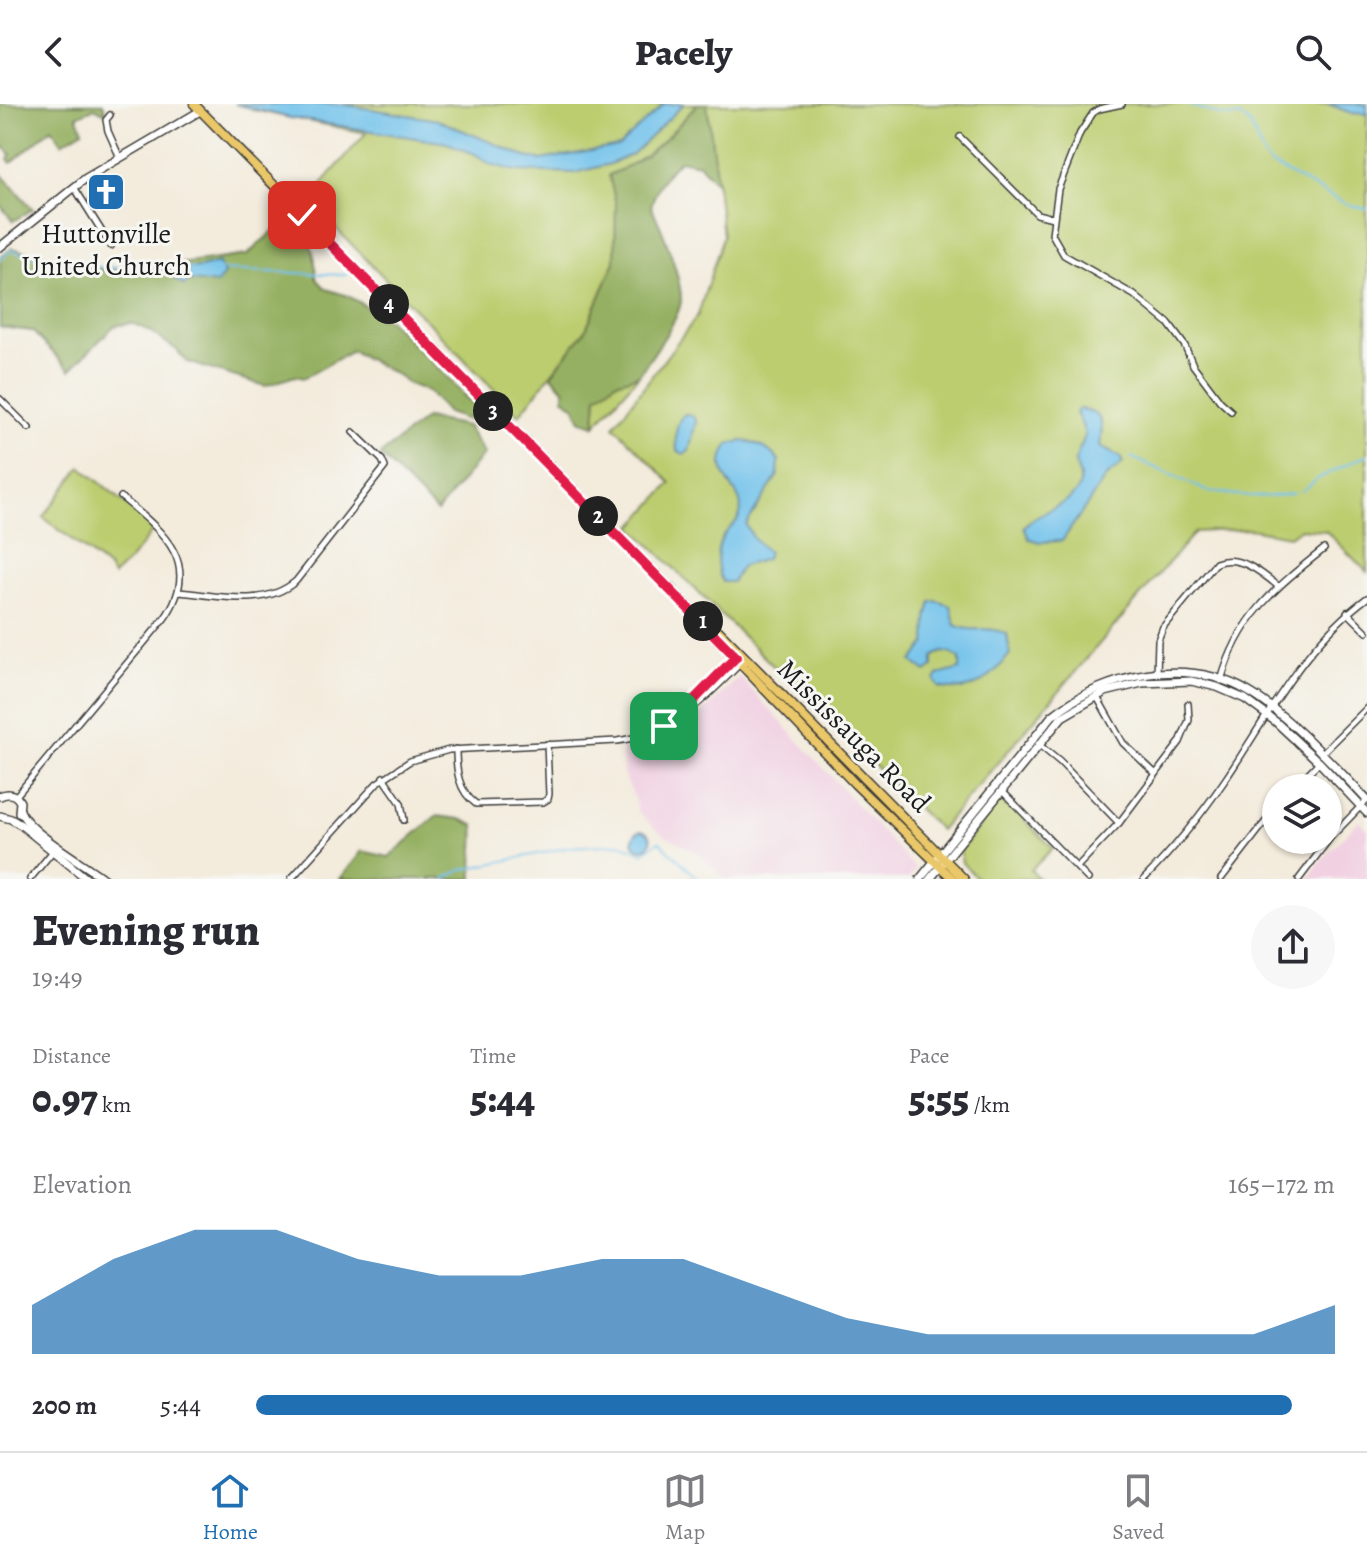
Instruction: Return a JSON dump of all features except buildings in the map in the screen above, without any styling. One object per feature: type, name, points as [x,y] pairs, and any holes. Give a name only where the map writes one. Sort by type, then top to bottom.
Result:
[{"type":"main road","name":"Mississauga Road","points":[[197,108],[741,658],[855,784],[964,879]]},
{"type":"main road","name":"Mississauga Road","points":[[940,860],[953,879]]},
{"type":"street","points":[[1122,104],[1093,113],[1080,133],[1058,189],[1052,234],[1064,255],[1103,275],[1160,316],[1185,346],[1193,365],[1231,411]]},
{"type":"street","points":[[0,247],[74,187],[197,108]]},
{"type":"street","points":[[110,115],[106,120],[108,131],[121,158]]},
{"type":"street","points":[[960,137],[1037,214],[1053,218]]},
{"type":"street","points":[[74,187],[111,246]]},
{"type":"street","points":[[0,399],[29,428]]},
{"type":"street","points":[[179,592],[262,598],[288,588],[296,581],[385,467],[382,460],[353,432]]},
{"type":"street","points":[[16,796],[164,619],[179,592],[179,569],[172,544],[121,497]]},
{"type":"street","points":[[1221,681],[1235,640],[1278,586],[1324,549]]},
{"type":"street","points":[[1157,674],[1158,640],[1163,627],[1216,563],[1229,560],[1253,567],[1278,586]]},
{"type":"street","points":[[1144,879],[1166,857],[1225,780],[1313,647],[1347,612],[1367,598]]},
{"type":"street","points":[[1347,612],[1367,632]]},
{"type":"street","points":[[291,879],[383,777],[417,758],[456,749],[621,740],[646,734],[690,712],[741,658]]},
{"type":"street","points":[[920,879],[1001,791],[1062,717],[1095,693],[1121,680],[1157,674],[1181,674],[1221,681],[1247,691],[1365,802],[1367,813]]},
{"type":"street","points":[[930,879],[994,784],[1052,716],[1074,699],[1142,683],[1191,681],[1227,690],[1269,712]]},
{"type":"street","points":[[1095,693],[1123,743],[1156,774]]},
{"type":"street","points":[[1077,867],[1119,823],[1156,774],[1185,731],[1189,720],[1188,704]]},
{"type":"street","points":[[1306,774],[1367,708]]},
{"type":"street","points":[[456,749],[461,785],[465,794],[476,804],[543,802],[549,794],[547,744]]},
{"type":"street","points":[[1038,744],[1060,762],[1119,823]]},
{"type":"street","points":[[383,777],[401,803],[404,820]]},
{"type":"street","points":[[994,784],[1088,879]]},
{"type":"street","points":[[1,795],[16,796]]},
{"type":"street","points":[[16,796],[23,817],[104,879]]},
{"type":"street","points":[[1299,879],[1329,839],[1365,802]]},
{"type":"street","points":[[11,819],[20,810]]},
{"type":"street","points":[[0,816],[11,819],[87,879]]},
{"type":"street","points":[[1221,879],[1262,826]]},
{"type":"street","points":[[30,879],[53,851]]},
{"type":"shaded area","points":[[740,677],[916,869],[908,879],[726,879],[697,852],[660,833],[638,812],[623,775],[622,749],[652,742],[680,729]]},
{"type":"shaded area","points":[[1359,820],[1367,830],[1367,879],[1308,879],[1327,854],[1342,854],[1342,838]]},
{"type":"green space","points":[[0,104],[103,104],[106,113],[95,108],[77,116],[83,130],[62,143],[52,128],[11,163],[8,159],[11,154],[0,143]]},
{"type":"green space","points":[[252,104],[697,104],[658,146],[609,175],[616,204],[615,262],[585,331],[519,415],[308,200],[366,133],[252,110]]},
{"type":"green space","points":[[697,104],[707,104],[717,184],[699,164],[680,160],[661,181],[651,207],[676,272],[680,306],[668,332],[639,375],[616,382],[597,396],[595,425],[581,421],[575,407],[564,398],[564,389],[551,375],[585,331],[615,262],[616,204],[609,175],[658,146]]},
{"type":"green space","points":[[707,104],[1367,104],[1367,572],[1326,531],[1300,529],[1289,536],[1250,529],[1195,532],[940,830],[632,527],[671,483],[614,426],[698,315],[723,236]]},
{"type":"green space","points":[[0,173],[33,209],[13,221],[0,205]]},
{"type":"green space","points":[[282,223],[300,232],[310,243],[316,278],[326,289],[348,296],[379,318],[388,319],[451,381],[483,418],[468,420],[447,413],[429,392],[406,383],[352,351],[304,378],[295,376],[265,386],[187,362],[177,350],[132,323],[114,326],[70,370],[32,331],[0,327],[0,258],[12,248],[103,270],[136,270],[247,255]]},
{"type":"green space","points":[[639,375],[595,425],[597,396],[616,382]]},
{"type":"green space","points":[[426,418],[467,426],[484,454],[437,512],[380,455]]},
{"type":"green space","points":[[81,467],[155,528],[113,576],[108,568],[43,517]]},
{"type":"green space","points":[[1000,801],[1006,802],[1053,848],[1031,870],[1039,879],[978,879],[962,863],[960,851]]},
{"type":"green space","points":[[436,816],[460,819],[474,825],[473,879],[340,879],[362,851],[389,857]]},
{"type":"water","points":[[235,104],[341,104],[438,120],[526,157],[541,160],[619,146],[664,104],[684,104],[633,154],[575,173],[516,171],[490,164],[475,154],[447,143],[290,118]]},
{"type":"water","points":[[1328,104],[1367,104],[1367,114],[1351,113]]},
{"type":"water","points":[[218,263],[224,274],[217,284],[191,281],[183,285],[173,278],[178,269],[201,268]]},
{"type":"water","points":[[1079,409],[1098,418],[1102,427],[1100,447],[1120,457],[1123,463],[1106,477],[1062,541],[1029,539],[1024,527],[1066,501],[1079,487],[1080,477],[1075,461],[1085,434],[1076,413]]},
{"type":"water","points":[[685,414],[693,416],[696,421],[689,451],[684,454],[677,450],[676,436],[679,421]]},
{"type":"water","points":[[742,441],[762,447],[779,460],[778,475],[746,525],[754,539],[768,552],[766,559],[742,566],[732,582],[723,582],[718,551],[722,539],[739,517],[741,505],[724,474],[723,456],[729,444]]},
{"type":"water","points":[[931,602],[951,606],[955,625],[1007,634],[1010,654],[996,671],[980,683],[961,689],[939,687],[935,680],[938,675],[960,669],[960,659],[950,653],[943,652],[933,657],[933,667],[926,672],[912,661],[926,644],[927,617]]},
{"type":"water","points":[[642,831],[651,840],[642,849],[633,840]]},
{"type":"waterway","points":[[1185,104],[1223,116],[1241,117],[1250,124],[1270,164],[1346,204],[1367,209]]},
{"type":"waterway","points":[[0,260],[11,250],[72,266],[193,269]]},
{"type":"waterway","points":[[219,270],[346,275]]},
{"type":"waterway","points":[[1302,491],[1319,478],[1367,455]]},
{"type":"waterway","points":[[1131,457],[1207,491],[1260,496],[1294,493]]},
{"type":"waterway","points":[[444,879],[461,870],[570,847],[621,844],[643,853],[659,841],[699,879]]},
{"type":"place","name":"Huttonville United Church","points":[[106,192]]},
{"type":"route","points":[[302,215],[736,657],[664,726]]}]
